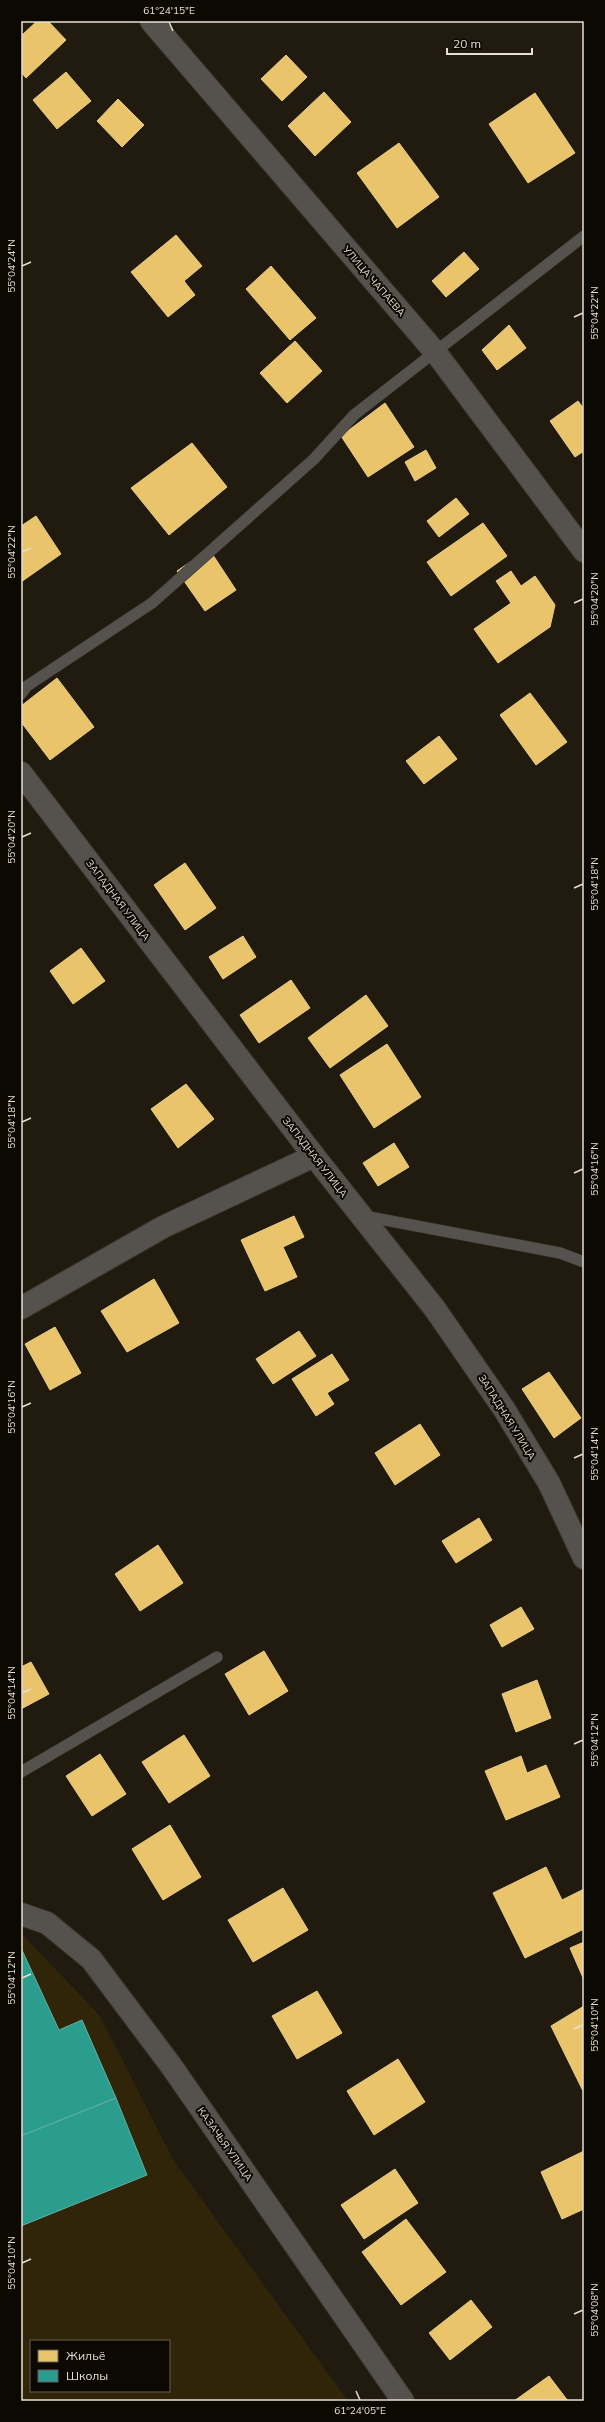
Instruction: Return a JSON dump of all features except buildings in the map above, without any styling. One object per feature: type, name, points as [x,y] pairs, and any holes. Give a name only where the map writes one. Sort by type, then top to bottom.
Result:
[{"type":"street","name":"УЛИЦА ЧАПАЕВА","points":[[151,21],[436,353],[584,551]]},
{"type":"street","name":"ЗАПАДНАЯ УЛИЦА","points":[[21,772],[314,1156],[435,1309],[504,1409],[549,1483],[584,1558]]},
{"type":"street","points":[[21,1308],[163,1227],[314,1156]]},
{"type":"street","name":"КАЗАЧЬЯ УЛИЦА","points":[[21,1914],[46,1923],[91,1959],[176,2074],[403,2401]]},
{"type":"lane","points":[[21,694],[27,686],[152,603],[314,459],[354,415],[436,353],[584,236]]},
{"type":"lane","points":[[362,1216],[560,1253],[584,1262]]},
{"type":"lane","points":[[21,1772],[217,1657]]},
{"type":"shaded area","points":[[21,1933],[100,2016],[174,2161],[348,2401],[21,2401]]}]
